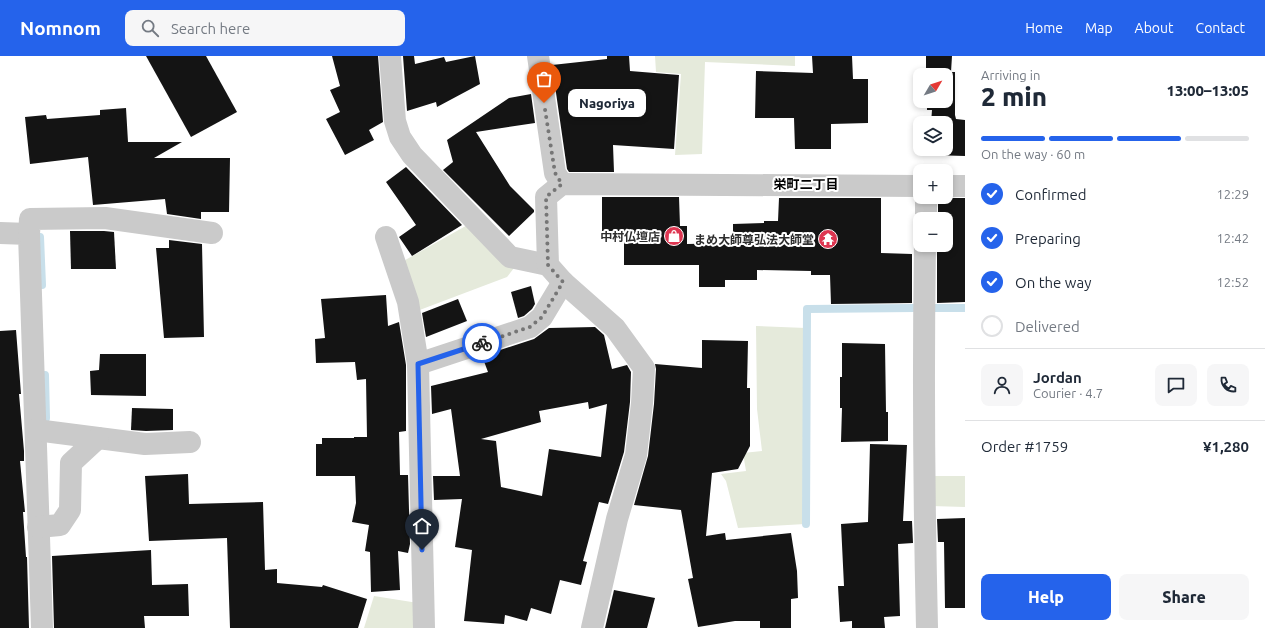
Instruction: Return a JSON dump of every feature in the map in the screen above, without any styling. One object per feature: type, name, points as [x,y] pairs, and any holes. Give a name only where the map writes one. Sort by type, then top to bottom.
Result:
[{"type":"street","points":[[390,56],[395,121],[400,137],[412,155],[510,257],[548,265],[563,282],[615,328],[644,368],[642,403],[636,454],[617,520],[611,557],[592,628]]},
{"type":"street","points":[[538,56],[537,78],[555,173],[562,184]]},
{"type":"street","points":[[548,265],[546,197],[562,184],[893,181],[913,185]]},
{"type":"street","points":[[953,186],[965,186]]},
{"type":"street","points":[[42,628],[29,234],[30,219],[105,218],[212,233]]},
{"type":"street","points":[[0,233],[29,234]]},
{"type":"street","points":[[386,237],[398,280],[408,302],[418,364],[424,628]]},
{"type":"street","points":[[925,252],[924,324],[927,628]]},
{"type":"street","points":[[418,364],[530,327],[542,317],[563,282]]},
{"type":"street","points":[[36,430],[145,444],[190,442]]},
{"type":"street","points":[[38,527],[60,525],[70,510],[71,463],[98,438]]},
{"type":"shaded area","points":[[655,56],[795,56],[795,66],[705,62],[702,154],[675,155],[681,74],[656,72]]},
{"type":"shaded area","points":[[471,223],[514,268],[507,277],[417,311],[400,263]]},
{"type":"shaded area","points":[[756,326],[806,328],[804,411],[805,524],[738,528],[726,481],[721,474],[746,471],[743,453],[762,451],[757,409]]},
{"type":"shaded area","points":[[931,476],[965,476],[965,507],[931,506]]},
{"type":"shaded area","points":[[374,596],[418,603],[419,628],[364,628]]},
{"type":"building","points":[[146,56],[206,56],[237,112],[191,137]]},
{"type":"building","points":[[332,56],[378,56],[383,122],[369,130],[374,140],[345,155],[326,119],[340,112],[330,90],[340,86]]},
{"type":"building","points":[[403,56],[414,56],[415,64],[444,57],[446,62],[475,56],[480,84],[437,107],[436,102],[407,111]]},
{"type":"building","points":[[607,56],[629,56],[630,71],[679,75],[674,149],[613,145],[614,172],[569,172],[567,169],[552,65],[607,59]]},
{"type":"building","points":[[812,56],[852,56],[853,79],[868,79],[868,123],[831,124],[831,149],[795,149],[794,118],[755,118],[756,71],[813,73]]},
{"type":"building","points":[[926,56],[952,56],[951,68],[926,68]]},
{"type":"building","points":[[953,72],[955,72],[955,115],[956,119],[965,120],[965,156],[953,156],[953,116],[932,116],[932,110],[927,110],[927,108],[953,108]]},
{"type":"building","points":[[531,94],[535,123],[476,132],[510,186],[534,210],[534,212],[509,236],[443,170],[453,162],[447,140],[509,98]]},
{"type":"building","points":[[126,108],[128,142],[182,142],[154,158],[230,158],[229,212],[201,212],[201,219],[167,214],[165,199],[93,205],[88,157],[30,164],[25,117],[46,115],[47,119],[100,115],[100,110]]},
{"type":"building","points":[[406,167],[462,225],[412,256],[399,237],[416,225],[386,182]]},
{"type":"building","points":[[602,197],[679,197],[680,226],[687,226],[687,244],[733,243],[733,224],[778,221],[779,198],[881,198],[881,253],[912,254],[912,303],[831,304],[830,275],[811,275],[811,271],[757,270],[757,280],[725,280],[725,287],[699,287],[699,265],[624,265],[624,238],[602,238]]},
{"type":"building","points":[[953,198],[965,198],[965,302],[937,303],[937,252],[953,252],[953,212],[938,212],[938,204],[953,204]]},
{"type":"building","points":[[70,231],[114,232],[116,269],[71,269]]},
{"type":"building","points":[[169,240],[202,244],[204,337],[164,338],[156,248],[169,248]]},
{"type":"building","points":[[531,286],[535,304],[524,316],[518,318],[511,292]]},
{"type":"building","points":[[386,295],[388,326],[399,322],[406,365],[406,431],[399,432],[400,475],[408,475],[410,544],[408,553],[398,551],[400,590],[371,592],[370,552],[365,551],[369,525],[352,522],[356,503],[355,476],[316,476],[316,444],[322,444],[322,438],[367,437],[366,379],[357,380],[355,362],[316,363],[315,339],[325,338],[321,299]]},
{"type":"building","points":[[458,299],[467,321],[426,337],[422,313]]},
{"type":"building","points":[[595,327],[604,335],[612,369],[627,365],[631,372],[630,402],[624,452],[608,504],[599,502],[583,561],[587,562],[581,585],[560,580],[551,614],[531,608],[527,621],[505,615],[504,624],[464,621],[472,550],[455,547],[462,499],[434,500],[433,476],[460,476],[451,409],[432,414],[431,386],[488,372],[482,356],[534,339],[549,328]],"holes":[[[588,402],[589,409],[607,404],[601,457],[549,449],[542,496],[501,487],[496,441],[481,439],[541,422],[539,411]]]},
{"type":"building","points":[[16,330],[21,394],[19,394],[24,451],[24,461],[20,461],[25,512],[23,512],[27,557],[29,628],[0,628],[0,331]]},
{"type":"building","points":[[702,340],[748,341],[747,388],[750,388],[750,446],[738,469],[712,473],[706,536],[725,533],[726,540],[791,533],[797,571],[798,598],[791,599],[791,628],[760,628],[760,621],[735,621],[698,627],[688,579],[693,578],[681,510],[634,505],[648,456],[654,404],[655,364],[702,368]]},
{"type":"building","points":[[842,343],[885,344],[888,441],[841,442],[842,408],[840,408],[840,377],[842,377]]},
{"type":"building","points":[[100,354],[146,354],[146,396],[91,395],[90,371],[99,370]]},
{"type":"building","points":[[132,408],[173,409],[173,430],[131,430]]},
{"type":"building","points":[[870,444],[907,445],[903,521],[912,521],[913,543],[898,544],[900,616],[884,617],[885,628],[852,628],[852,621],[840,622],[838,586],[844,586],[841,524],[868,522]]},
{"type":"building","points":[[188,474],[189,504],[263,502],[265,570],[277,569],[277,583],[322,587],[323,585],[367,599],[358,628],[230,628],[227,538],[149,541],[145,476]]},
{"type":"building","points":[[965,518],[965,608],[945,608],[944,542],[938,542],[937,519]]},
{"type":"building","points":[[151,550],[152,585],[188,584],[189,616],[144,616],[145,628],[54,628],[52,556]]},
{"type":"building","points":[[614,590],[655,598],[647,628],[605,628]]},
{"type":"waterway","points":[[40,237],[42,285]]},
{"type":"waterway","points":[[806,524],[807,309],[915,308]]},
{"type":"waterway","points":[[930,308],[965,308]]},
{"type":"waterway","points":[[45,375],[46,418]]},
{"type":"way so far","points":[[482,343],[530,327],[542,317],[563,282],[548,265],[546,197],[562,184],[555,173],[544,103]]},
{"type":"place","name":"Nagoriya","points":[[544,103]]},
{"type":"place","name":"中村仏壇店","points":[[674,236]]},
{"type":"place","name":"まめ大師尊弘法大師堂","points":[[828,239]]},
{"type":"district","name":"栄町二丁目","points":[[806,184]]},
{"type":"route","points":[[422,550],[418,364],[482,343]]}]
